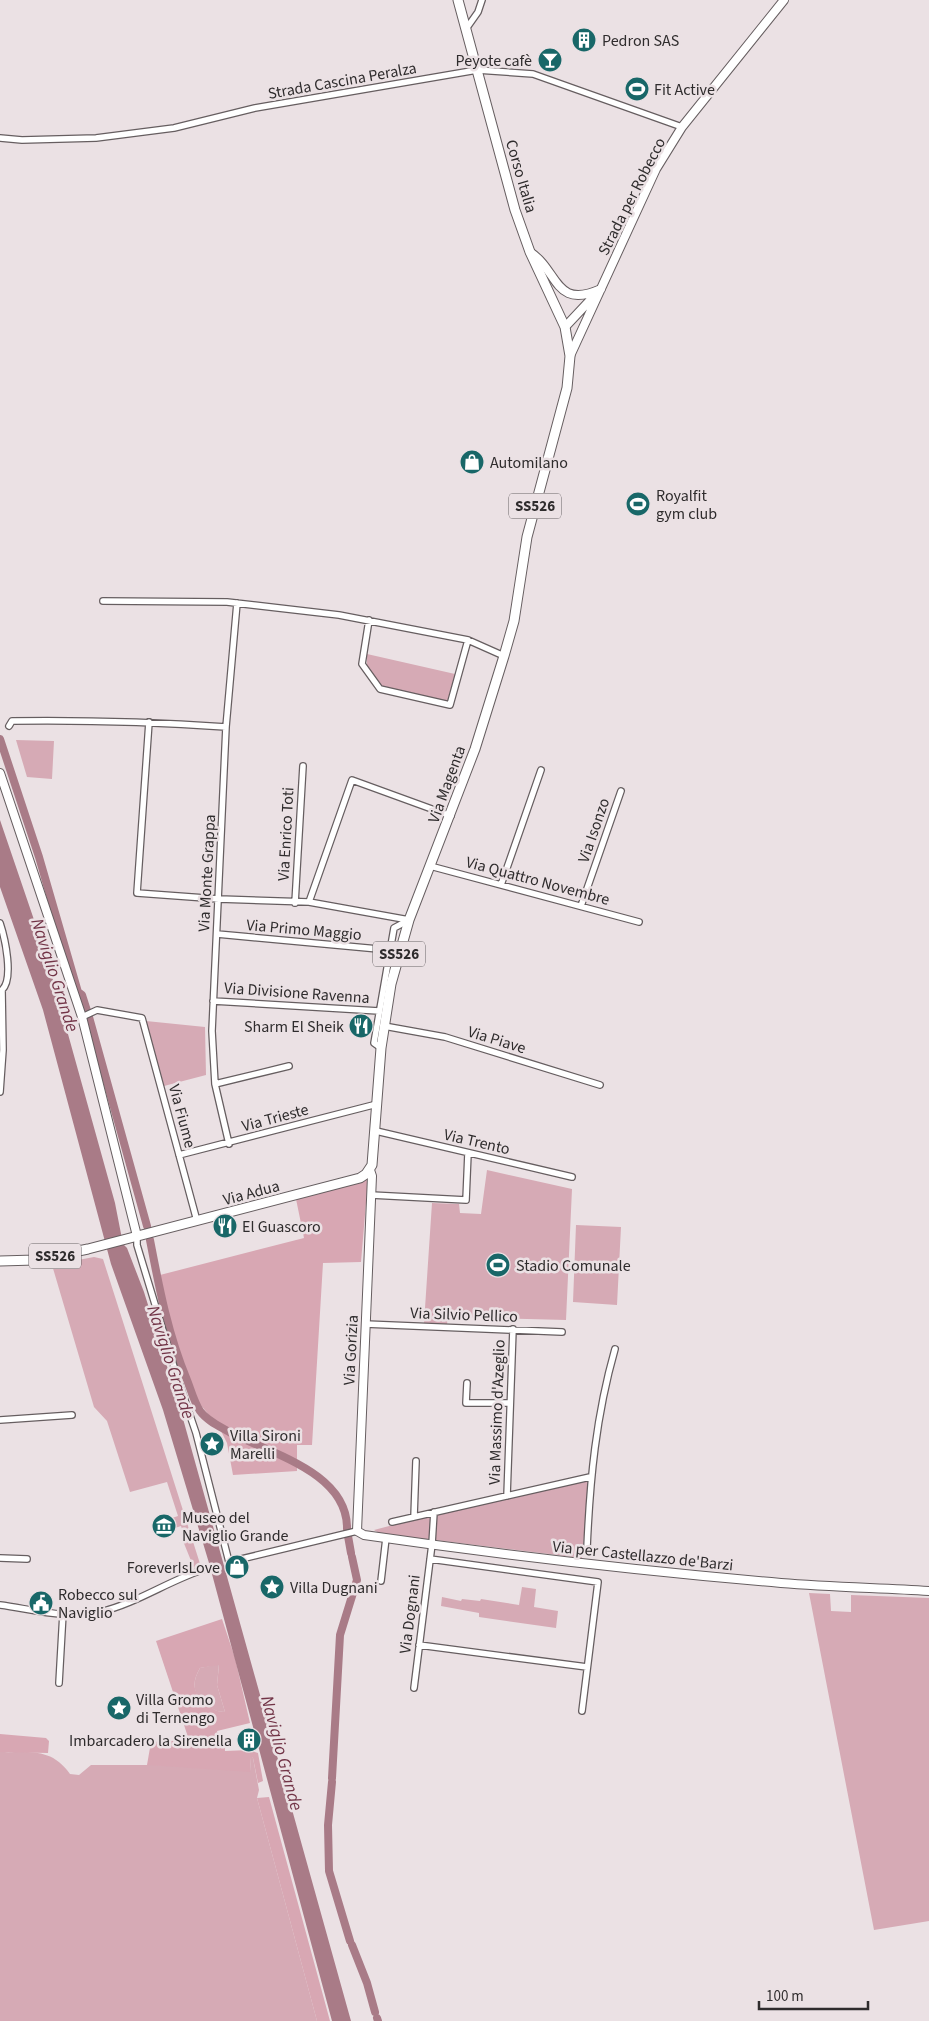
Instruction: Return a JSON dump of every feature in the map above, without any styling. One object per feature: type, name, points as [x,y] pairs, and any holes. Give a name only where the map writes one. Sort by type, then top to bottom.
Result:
[{"type":"main road","name":"Corso Italia","points":[[458,0],[515,210],[530,252],[559,316],[567,325],[570,356]]},
{"type":"main road","name":"SS526","points":[[504,656],[514,621],[527,537],[567,388],[570,356]]},
{"type":"main road","name":"Via Magenta","points":[[370,1170],[376,1131],[381,1048],[391,984],[410,920],[451,816],[486,717],[504,656]]},
{"type":"main road","name":"Via Adua","points":[[133,1237],[360,1178],[370,1170]]},
{"type":"main road","name":"SS526","points":[[3,1263],[35,1260],[133,1237]]},
{"type":"street","points":[[466,29],[478,12],[482,0]]},
{"type":"street","name":"Strada per Robecco","points":[[570,356],[656,169],[682,127],[784,0]]},
{"type":"street","name":"Strada Cascina Peralza","points":[[0,138],[22,140],[96,138],[164,129],[255,108],[477,70],[533,74],[682,127]]},
{"type":"street","points":[[530,252],[537,256],[555,283],[565,291],[576,296],[586,295],[601,289]]},
{"type":"street","name":"Strada per Robecco","points":[[567,325],[601,289]]},
{"type":"street","points":[[567,325],[587,320]]},
{"type":"street","points":[[103,601],[238,603],[339,614],[468,640],[504,656]]},
{"type":"street","name":"Via Monte Grappa","points":[[229,1144],[215,1084],[212,1032],[226,727],[238,603]]},
{"type":"street","points":[[370,620],[362,664],[380,689],[450,706],[468,640]]},
{"type":"street","points":[[9,726],[12,721],[149,722],[226,727]]},
{"type":"street","name":"Via Enrico Toti","points":[[149,722],[137,893],[219,900],[309,902],[410,920]]},
{"type":"street","name":"Via Enrico Toti","points":[[295,903],[303,766]]},
{"type":"street","points":[[501,885],[541,770]]},
{"type":"street","points":[[0,773],[86,1015],[133,1237],[196,1433],[229,1562],[356,1531]]},
{"type":"street","points":[[309,902],[352,780],[451,816]]},
{"type":"street","name":"Via Isonzo","points":[[581,906],[621,791]]},
{"type":"street","name":"Via Quattro Novembre","points":[[430,866],[639,922]]},
{"type":"street","points":[[388,916],[394,928],[410,920]]},
{"type":"street","points":[[0,923],[8,950],[6,984],[1,990],[0,1092]]},
{"type":"street","name":"Via Magenta","points":[[381,1048],[374,1043],[388,950],[394,928]]},
{"type":"street","name":"Via Primo Maggio","points":[[217,934],[388,950]]},
{"type":"street","name":"Via Divisione Ravenna","points":[[213,1001],[379,1011]]},
{"type":"street","name":"Via Fiume","points":[[86,1015],[97,1010],[142,1018],[197,1221]]},
{"type":"street","name":"Via Piave","points":[[384,1026],[445,1037],[600,1085]]},
{"type":"street","points":[[215,1084],[289,1066]]},
{"type":"street","name":"Via Trieste","points":[[180,1155],[229,1144],[377,1104]]},
{"type":"street","name":"Via Trento","points":[[376,1131],[572,1178]]},
{"type":"street","points":[[371,1195],[466,1200],[468,1153]]},
{"type":"street","name":"Via Gorizia","points":[[356,1531],[372,1176],[370,1170]]},
{"type":"street","name":"Via Silvio Pellico","points":[[365,1324],[562,1332]]},
{"type":"street","name":"Via Massimo d'Azeglio","points":[[507,1496],[513,1329]]},
{"type":"street","points":[[587,1548],[590,1477],[603,1391],[615,1349]]},
{"type":"street","points":[[467,1383],[466,1402],[510,1404]]},
{"type":"street","points":[[0,1420],[72,1415]]},
{"type":"street","points":[[414,1517],[416,1461]]},
{"type":"street","points":[[392,1522],[590,1477]]},
{"type":"street","name":"Via Dognani","points":[[414,1688],[432,1544],[434,1512]]},
{"type":"street","name":"Via per Castellazzo de'Barzi","points":[[356,1531],[386,1538],[642,1569],[783,1583],[929,1590]]},
{"type":"street","points":[[381,1581],[386,1538]]},
{"type":"street","points":[[0,1558],[28,1559]]},
{"type":"street","points":[[430,1559],[598,1582],[582,1711]]},
{"type":"street","points":[[0,1604],[63,1613],[99,1612],[140,1598],[208,1568]]},
{"type":"street","points":[[59,1683],[63,1613]]},
{"type":"street","points":[[419,1645],[587,1667]]},
{"type":"shaded area","points":[[367,654],[455,674],[447,703],[382,686],[367,666]]},
{"type":"shaded area","points":[[16,740],[54,741],[52,779],[27,777]]},
{"type":"shaded area","points":[[0,820],[46,955],[115,1203],[123,1244],[127,1248],[144,1292],[180,1408],[351,2021],[332,2021],[209,1563],[163,1410],[111,1264],[43,1010],[0,887]]},
{"type":"shaded area","points":[[146,1021],[205,1027],[206,1075],[164,1086]]},
{"type":"shaded area","name":"Stadio Comunale","points":[[487,1170],[572,1189],[566,1320],[448,1317],[447,1324],[424,1323],[432,1203],[459,1204],[460,1213],[481,1214]]},
{"type":"shaded area","points":[[368,1179],[361,1262],[323,1263],[312,1445],[297,1445],[297,1471],[233,1475],[227,1443],[219,1427],[189,1391],[169,1323],[160,1275],[304,1238],[296,1199]]},
{"type":"shaded area","points":[[576,1225],[621,1227],[617,1305],[573,1302]]},
{"type":"shaded area","points":[[94,1257],[103,1259],[202,1570],[196,1573],[181,1536],[183,1532],[181,1526],[175,1528],[172,1518],[178,1516],[167,1482],[130,1492],[107,1421],[94,1407],[52,1265]]},
{"type":"shaded area","points":[[589,1479],[582,1558],[435,1540],[436,1514]]},
{"type":"shaded area","points":[[431,1515],[430,1540],[379,1533],[374,1530]]},
{"type":"shaded area","points":[[522,1587],[536,1589],[534,1607],[558,1611],[556,1628],[479,1617],[479,1613],[441,1606],[442,1597],[461,1601],[462,1599],[480,1601],[481,1599],[519,1605]]},
{"type":"shaded area","points":[[809,1593],[830,1594],[831,1611],[851,1612],[851,1595],[929,1598],[929,1921],[874,1930]]},
{"type":"shaded area","points":[[222,1619],[235,1658],[250,1723],[217,1731],[218,1735],[224,1735],[225,1751],[249,1750],[258,1753],[263,1781],[258,1783],[253,1758],[251,1757],[250,1772],[147,1765],[151,1742],[189,1740],[156,1641]],"holes":[[[219,1665],[217,1685],[225,1712],[214,1709],[196,1691],[195,1682],[200,1668]]]},
{"type":"shaded area","points":[[219,1664],[217,1685],[225,1712],[216,1711],[205,1703],[198,1695],[195,1687],[200,1668]]},
{"type":"shaded area","points":[[0,1734],[46,1738],[49,1741],[48,1753],[0,1752]]},
{"type":"shaded area","points":[[0,1752],[30,1752],[47,1755],[63,1765],[70,1774],[79,1775],[91,1765],[158,1765],[250,1771],[251,1756],[259,1790],[257,1798],[317,2021],[0,2021]]},
{"type":"shaded area","points":[[269,1797],[330,2021],[317,2021],[257,1798]]},
{"type":"waterway","name":"Naviglio Grande","points":[[0,739],[39,857],[78,992],[82,995],[89,1017],[147,1226]]},
{"type":"waterway","name":"Naviglio Grande","points":[[150,1240],[169,1328],[180,1363],[200,1411],[206,1418],[231,1433],[286,1458],[322,1480],[335,1493],[344,1510],[347,1529]]},
{"type":"waterway","points":[[348,1536],[351,1553]]},
{"type":"waterway","points":[[332,1778],[340,1635],[357,1580],[352,1557]]},
{"type":"waterway","points":[[332,1782],[328,1825],[329,1871],[350,1941]]},
{"type":"waterway","points":[[352,1945],[367,1983],[375,2012]]},
{"type":"place","name":"Pedron SAS","points":[[584,40]]},
{"type":"place","name":"Peyote cafè","points":[[550,60]]},
{"type":"place","name":"Fit Active","points":[[637,89]]},
{"type":"place","name":"Automilano","points":[[472,462]]},
{"type":"place","name":"Royalfit gym club","points":[[638,504]]},
{"type":"place","name":"Sharm El Sheik","points":[[361,1026]]},
{"type":"place","name":"El Guascoro","points":[[225,1226]]},
{"type":"place","name":"Stadio Comunale","points":[[498,1265]]},
{"type":"place","name":"Villa Sironi Marelli","points":[[212,1444]]},
{"type":"place","name":"Museo del Naviglio Grande","points":[[164,1526]]},
{"type":"place","name":"ForeverIsLove","points":[[237,1567]]},
{"type":"place","name":"Villa Dugnani","points":[[272,1587]]},
{"type":"place","name":"Robecco sul Naviglio","points":[[41,1603]]},
{"type":"place","name":"Villa Gromo di Ternengo","points":[[119,1708]]},
{"type":"place","name":"Imbarcadero la Sirenella","points":[[249,1740]]}]
